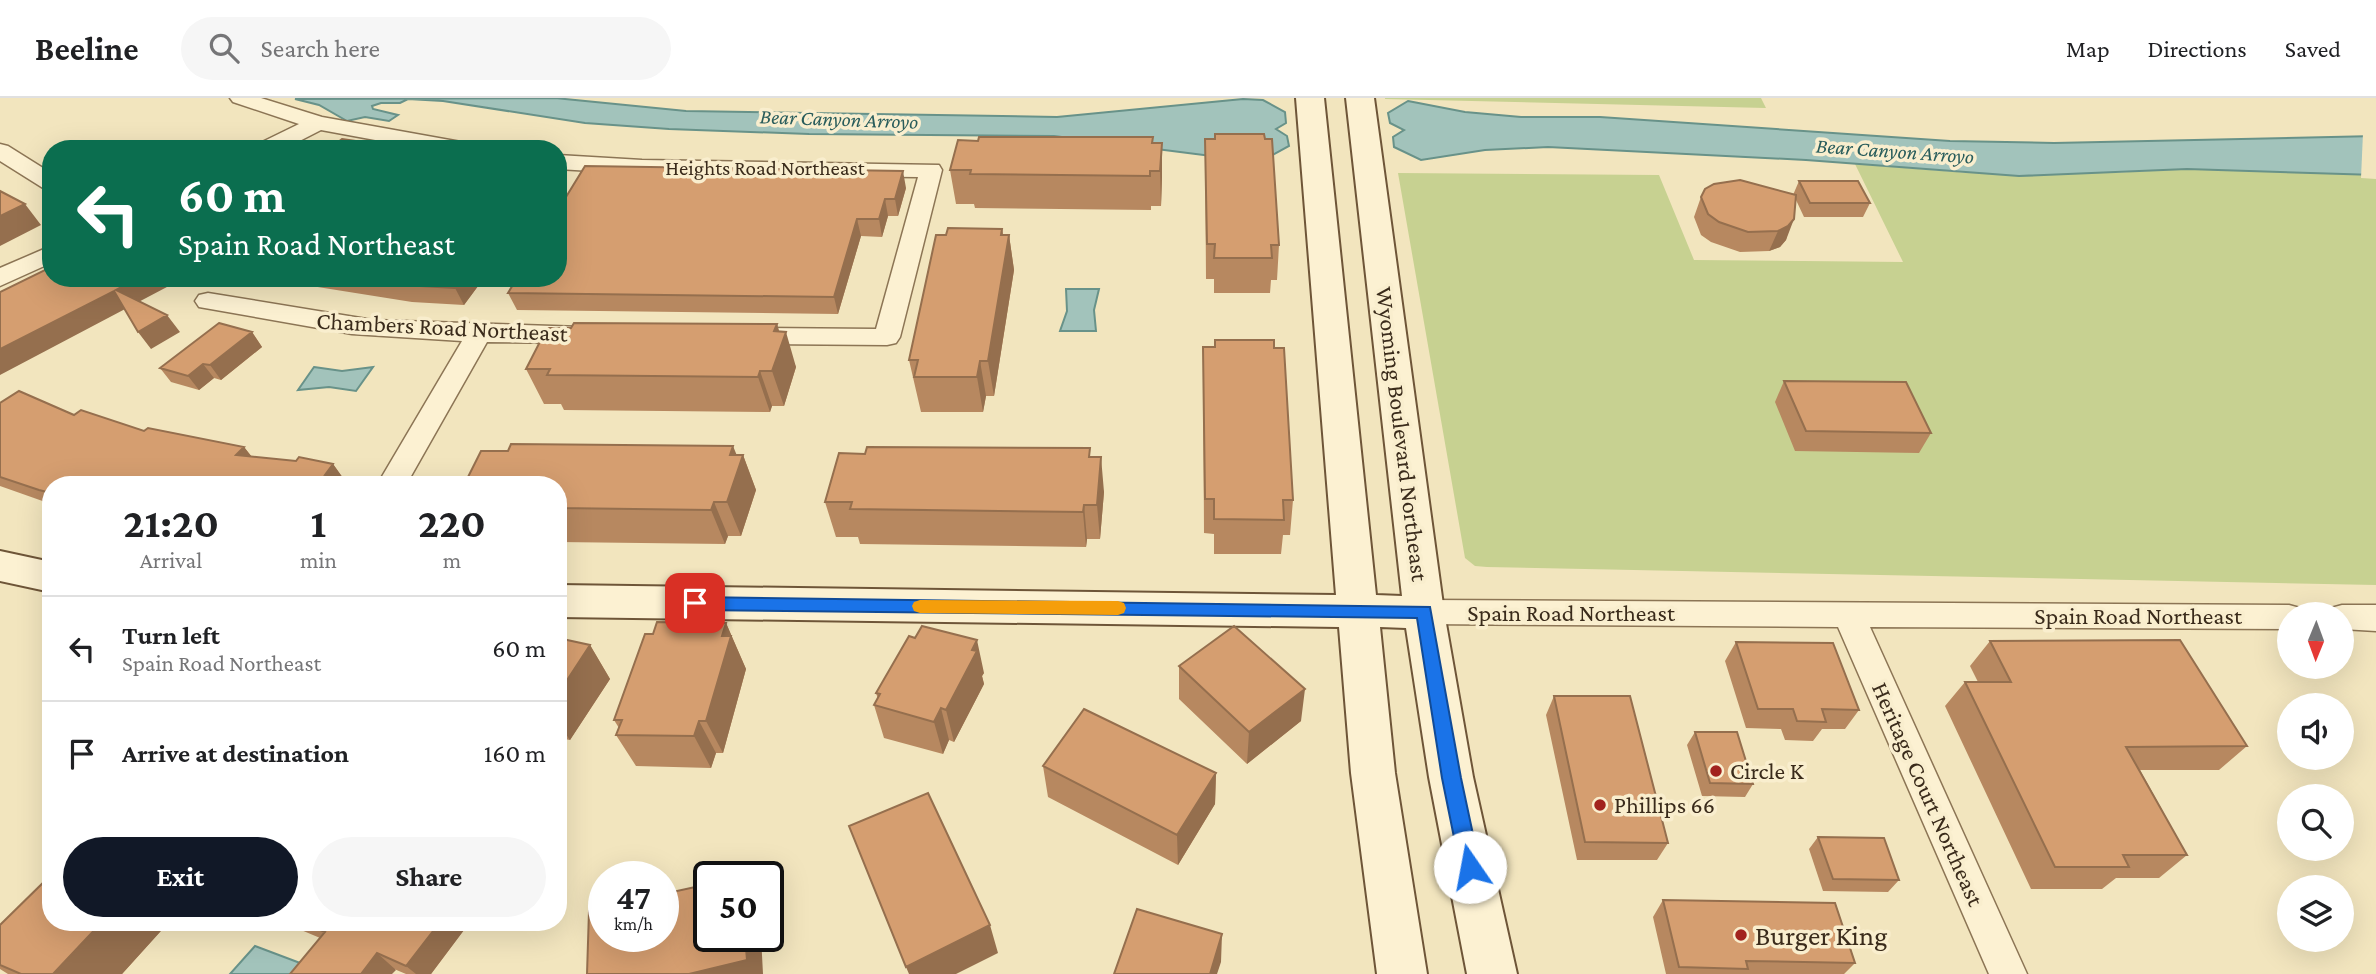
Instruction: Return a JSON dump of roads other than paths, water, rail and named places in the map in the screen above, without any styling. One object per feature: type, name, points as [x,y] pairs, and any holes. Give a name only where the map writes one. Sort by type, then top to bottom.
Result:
[{"type":"main road","points":[[1310,98],[1373,773],[1402,974]]},
{"type":"main road","name":"Wyoming Boulevard Northeast","points":[[1360,98],[1424,612],[1451,778],[1492,974]]},
{"type":"main road","points":[[0,566],[42,575]]},
{"type":"main road","name":"Spain Road Northeast","points":[[567,601],[1424,612]]},
{"type":"street","points":[[240,98],[318,123],[411,140]]},
{"type":"street","points":[[284,140],[318,123]]},
{"type":"street","points":[[0,151],[42,177]]},
{"type":"street","name":"Heights Road Northeast","points":[[567,163],[642,167],[931,170],[887,337],[724,336]]},
{"type":"street","points":[[0,278],[42,257]]},
{"type":"street","name":"Chambers Road Northeast","points":[[208,301],[326,322],[479,334],[601,335]]},
{"type":"street","points":[[396,476],[479,334]]},
{"type":"street","name":"Spain Road Northeast","points":[[1424,612],[2277,617]]},
{"type":"street","name":"Heritage Court Northeast","points":[[1849,615],[2008,974]]},
{"type":"street","points":[[2354,617],[2376,618]]},
{"type":"water","name":"Bear Canyon Arroyo","points":[[555,98],[686,111],[1057,117],[1243,99],[1263,100],[1285,112],[1286,123],[1276,129],[1287,136],[1289,146],[1265,159],[1243,160],[1054,136],[809,134],[585,123],[443,101],[408,99],[400,103],[372,106],[373,109],[398,115],[389,121],[365,117],[347,121],[319,105],[295,99]]},
{"type":"water","name":"Bear Canyon Arroyo","points":[[1408,101],[1465,112],[1521,117],[1600,117],[1950,141],[2054,143],[2376,136],[2376,175],[2187,169],[2019,176],[1806,160],[1548,147],[1485,150],[1421,160],[1394,147],[1393,137],[1404,130],[1390,123],[1388,113]]},
{"type":"water","points":[[1066,289],[1099,289],[1094,310],[1096,331],[1060,331],[1067,311]]},
{"type":"water","points":[[314,367],[342,371],[373,367],[356,391],[329,387],[298,390]]},
{"type":"water","points":[[255,946],[308,966],[301,974],[230,974]]},
{"type":"place","name":"Circle K","points":[[1716,771]]},
{"type":"place","name":"Phillips 66","points":[[1600,805]]},
{"type":"place","name":"Burger King","points":[[1741,935]]}]
